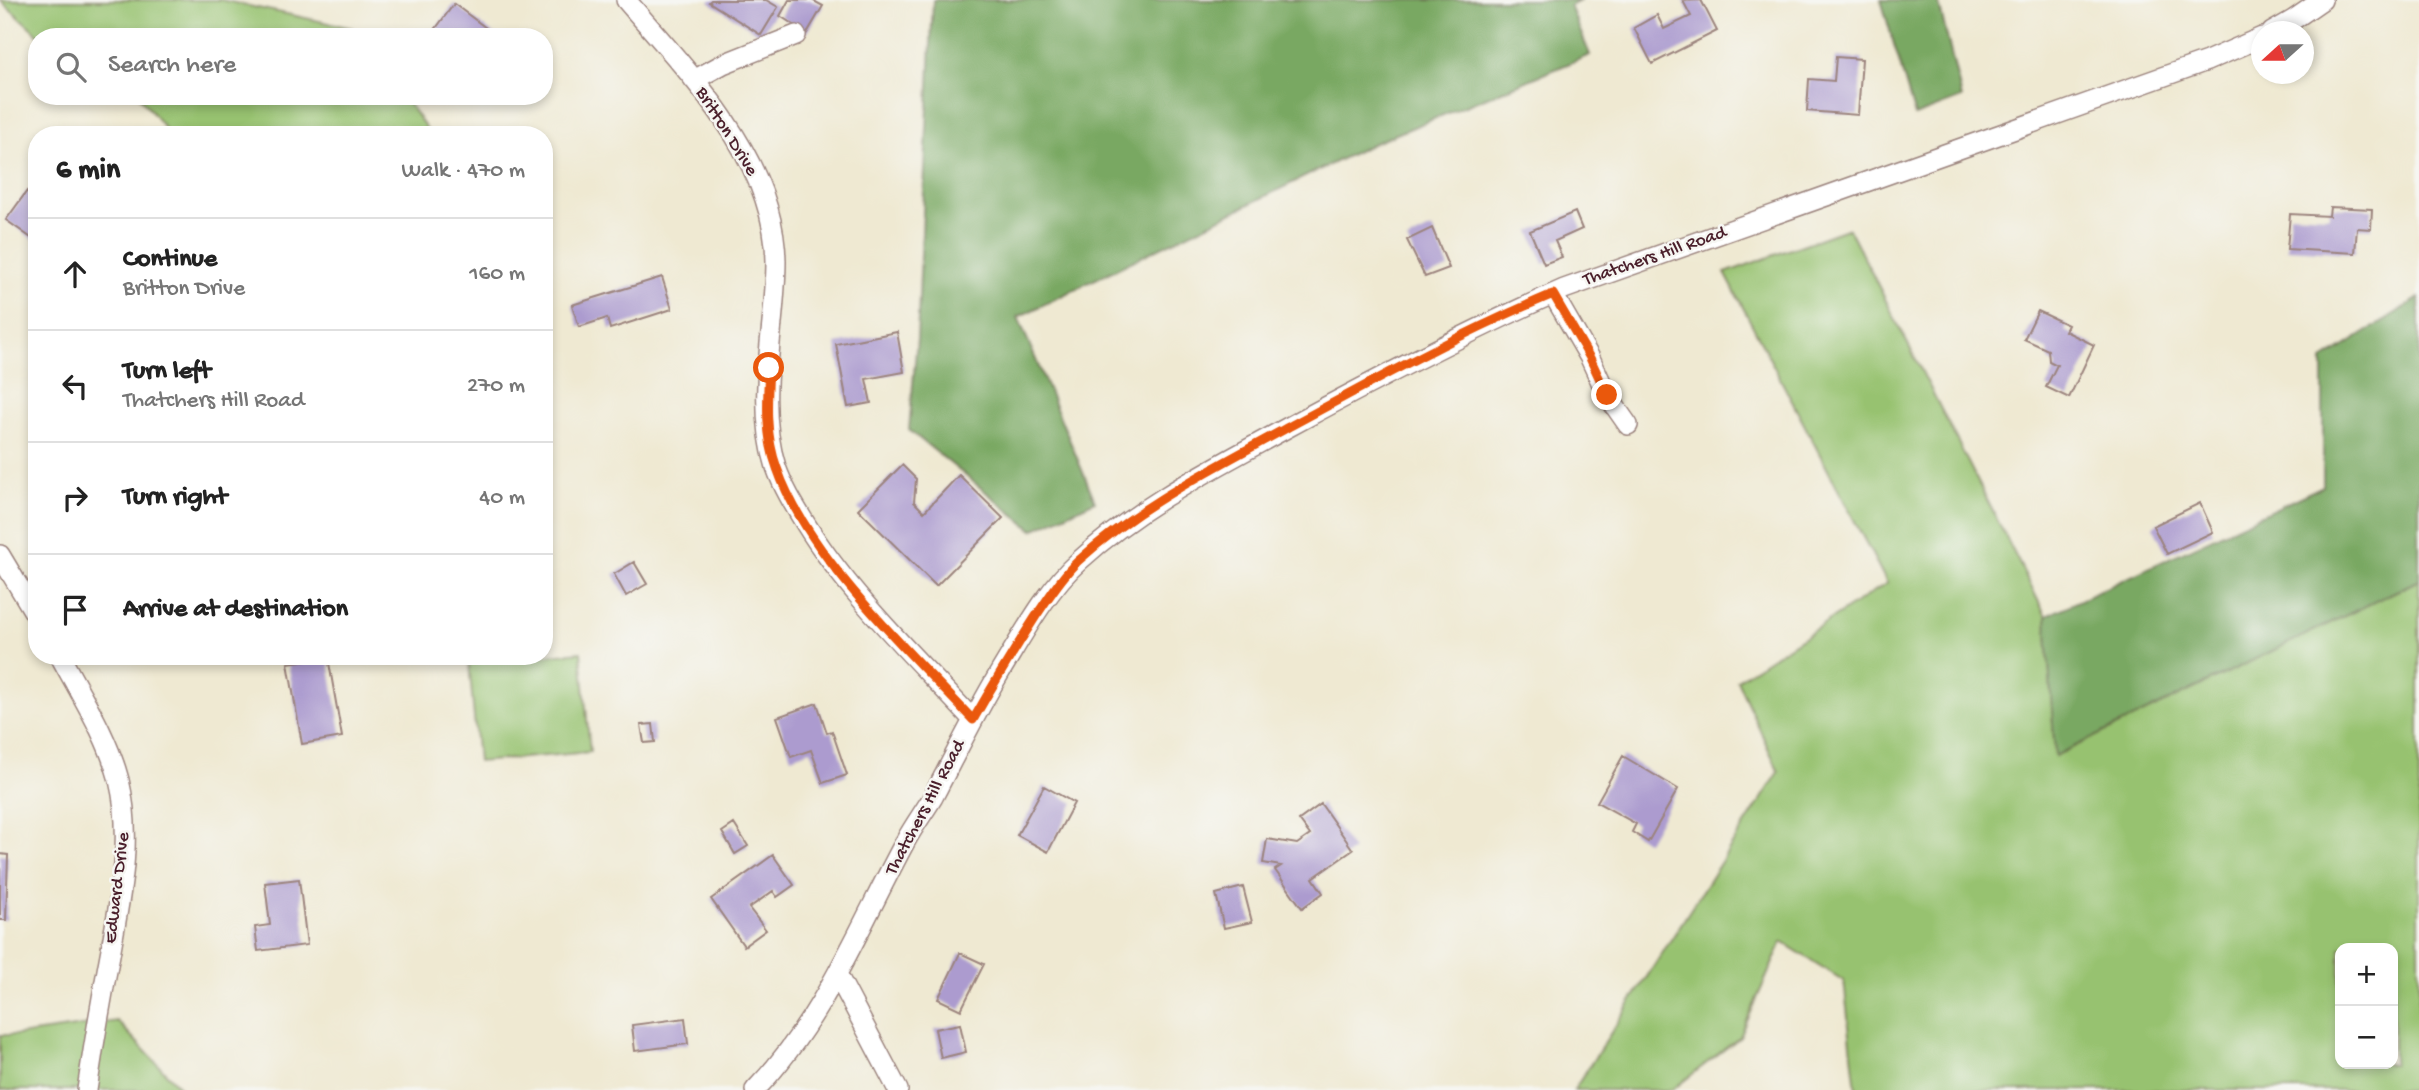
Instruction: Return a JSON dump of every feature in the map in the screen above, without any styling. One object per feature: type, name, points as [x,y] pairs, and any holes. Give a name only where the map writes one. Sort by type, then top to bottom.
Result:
[{"type":"street","name":"Britton Drive","points":[[626,0],[694,80],[731,131],[750,163],[763,194],[772,228],[776,260],[768,379],[769,435],[785,488],[829,560],[877,617],[973,720]]},
{"type":"street","points":[[2291,21],[2322,0]]},
{"type":"street","points":[[694,80],[723,64],[796,35]]},
{"type":"street","name":"Thatchers Hill Road","points":[[755,1090],[791,1047],[837,974],[905,842],[1025,633],[1077,562],[1148,507],[1373,381],[1553,294],[2207,61],[2251,42]]},
{"type":"street","points":[[1553,294],[1590,358],[1607,395],[1628,425]]},
{"type":"street","points":[[0,555],[28,602]]},
{"type":"street","name":"Edward Drive","points":[[65,665],[99,725],[118,779],[125,823],[126,852],[118,911],[87,1090]]},
{"type":"street","points":[[837,974],[898,1090]]},
{"type":"green space","points":[[0,0],[221,0],[352,28],[31,28]]},
{"type":"green space","points":[[933,0],[1581,0],[1570,6],[1590,55],[1372,144],[1018,317],[1095,501],[1033,530],[909,430],[917,338]]},
{"type":"green space","points":[[1881,0],[1938,0],[1962,98],[1915,116]]},
{"type":"green space","points":[[146,105],[409,105],[425,126],[163,126]]},
{"type":"green space","points":[[1849,228],[2046,616],[2055,756],[2419,580],[2419,1090],[1856,1090],[1844,981],[1782,942],[1740,1037],[1672,1090],[1574,1090],[1779,772],[1737,680],[1887,583],[1725,273]]},
{"type":"green space","points":[[2419,298],[2419,580],[2055,756],[2046,616],[2323,486],[2323,360]]},
{"type":"green space","points":[[581,652],[590,752],[478,762],[469,665],[553,665],[553,654]]},
{"type":"green space","points":[[117,1021],[182,1090],[0,1090],[0,1035],[19,1035]]},
{"type":"building","points":[[766,0],[778,7],[761,35],[709,2]]},
{"type":"building","points":[[789,0],[812,0],[823,6],[807,33],[780,16]]},
{"type":"building","points":[[1701,0],[1717,31],[1652,64],[1634,28],[1657,15],[1664,29],[1691,16],[1683,1]]},
{"type":"building","points":[[454,4],[486,28],[436,28]]},
{"type":"building","points":[[1836,57],[1862,59],[1858,115],[1807,111],[1809,79],[1834,81]]},
{"type":"building","points":[[27,191],[28,192],[28,236],[6,220]]},
{"type":"building","points":[[2330,207],[2372,209],[2371,229],[2357,228],[2355,253],[2287,249],[2290,214],[2329,216]]},
{"type":"building","points":[[1575,212],[1582,229],[1555,241],[1562,257],[1544,264],[1530,231]]},
{"type":"building","points":[[1432,228],[1449,268],[1425,277],[1407,240]]},
{"type":"building","points":[[662,277],[672,309],[610,329],[607,318],[579,327],[572,305]]},
{"type":"building","points":[[2038,311],[2068,325],[2065,331],[2094,345],[2069,398],[2046,387],[2057,365],[2049,361],[2048,350],[2024,339]]},
{"type":"building","points":[[897,332],[904,372],[866,379],[871,403],[848,407],[836,344]]},
{"type":"building","points":[[902,465],[916,479],[914,502],[924,512],[959,475],[1003,518],[936,586],[858,509]]},
{"type":"building","points":[[2200,503],[2213,532],[2167,554],[2153,526]]},
{"type":"building","points":[[634,562],[647,584],[626,596],[614,574]]},
{"type":"building","points":[[288,665],[329,665],[342,737],[302,744]]},
{"type":"building","points":[[817,703],[827,733],[832,731],[847,775],[823,783],[811,750],[791,757],[777,717]]},
{"type":"building","points":[[653,724],[655,742],[644,743],[641,725]]},
{"type":"building","points":[[1623,756],[1678,789],[1648,842],[1632,832],[1636,824],[1597,802]]},
{"type":"building","points":[[1044,786],[1074,803],[1048,852],[1017,835]]},
{"type":"building","points":[[1321,804],[1353,850],[1313,878],[1323,893],[1302,908],[1275,870],[1281,866],[1263,863],[1267,839],[1297,844],[1310,835],[1299,820]]},
{"type":"building","points":[[734,824],[748,846],[735,854],[722,832]]},
{"type":"building","points":[[0,854],[8,855],[6,920],[0,920]]},
{"type":"building","points":[[773,855],[794,885],[777,897],[773,891],[749,908],[766,930],[744,946],[711,899]]},
{"type":"building","points":[[299,879],[307,945],[258,951],[255,927],[270,925],[265,883]]},
{"type":"building","points":[[1243,887],[1252,922],[1224,928],[1216,894]]},
{"type":"building","points":[[960,953],[984,964],[961,1010],[938,999]]},
{"type":"building","points":[[685,1018],[688,1044],[635,1051],[632,1025]]},
{"type":"building","points":[[960,1024],[966,1052],[941,1058],[935,1029]]},
{"type":"route","points":[[769,368],[769,435],[777,468],[790,498],[829,560],[877,617],[973,720],[1025,633],[1077,562],[1148,507],[1188,482],[1373,381],[1553,294],[1590,358],[1607,395]]}]
